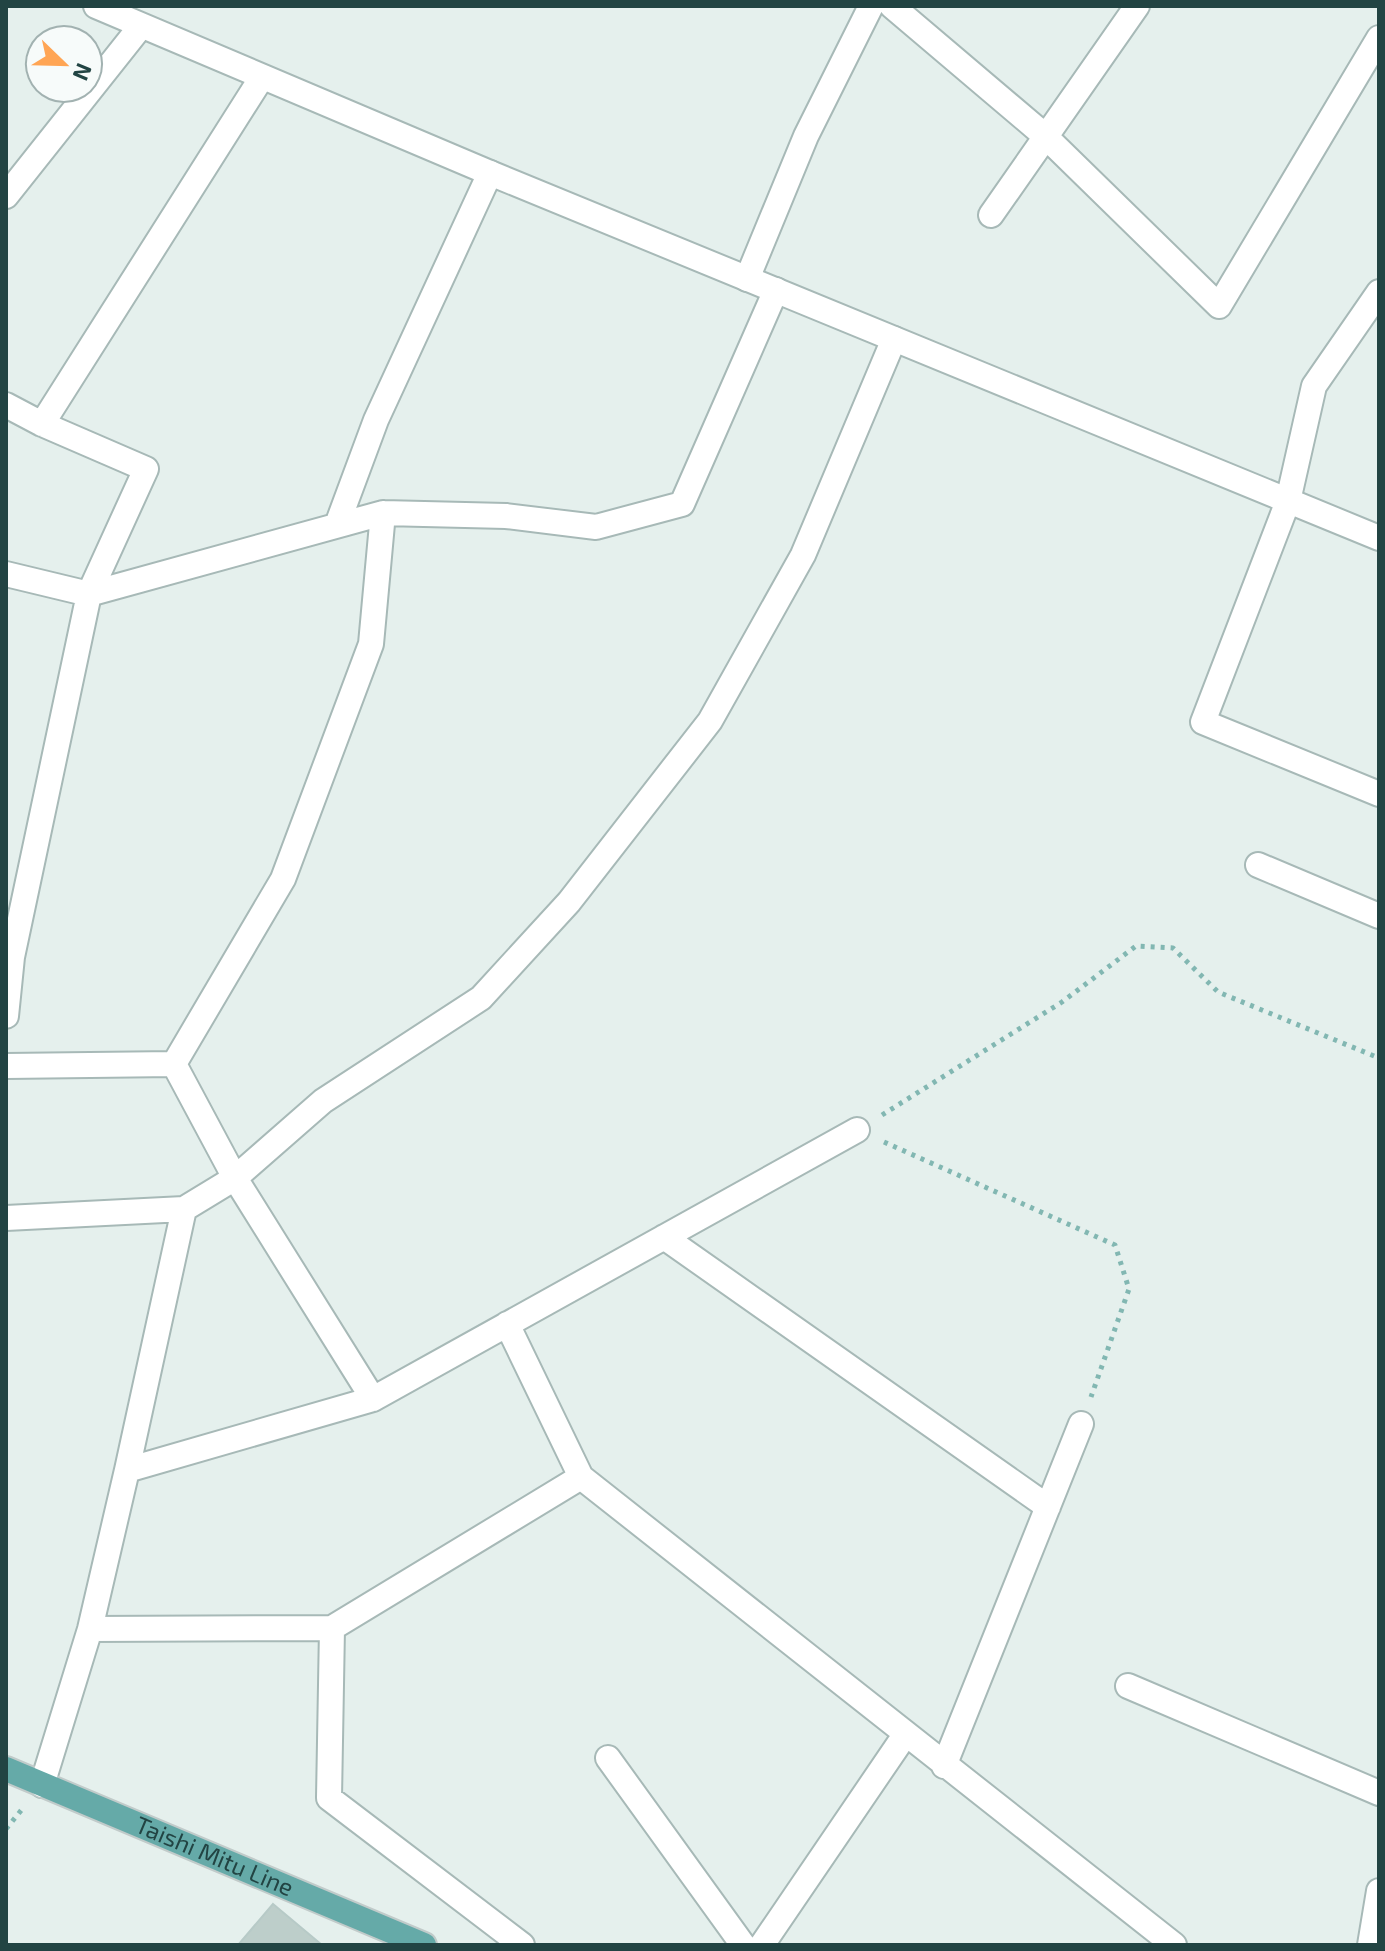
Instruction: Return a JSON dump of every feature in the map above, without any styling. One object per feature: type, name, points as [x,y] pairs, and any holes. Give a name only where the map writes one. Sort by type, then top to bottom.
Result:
[{"type":"main road","name":"Taishi Mitu Line","points":[[6,1769],[424,1945]]},
{"type":"street","points":[[96,6],[490,173],[1379,538]]},
{"type":"street","points":[[747,279],[806,136],[871,6]]},
{"type":"street","points":[[892,6],[1044,135],[1219,306],[1379,38]]},
{"type":"street","points":[[991,215],[1137,6]]},
{"type":"street","points":[[6,196],[141,26]]},
{"type":"street","points":[[42,424],[262,77]]},
{"type":"street","points":[[337,525],[376,420],[490,173]]},
{"type":"street","points":[[6,574],[89,594],[383,513],[506,516],[596,527],[682,504],[776,290]]},
{"type":"street","points":[[1376,301],[1314,386],[1288,501],[1203,722],[1379,794]]},
{"type":"street","points":[[6,1218],[184,1209],[235,1178],[323,1101],[481,998],[569,902],[710,721],[803,555],[894,339]]},
{"type":"street","points":[[6,405],[146,469],[89,594],[9,957],[6,1016]]},
{"type":"street","points":[[174,1064],[283,879],[371,644],[383,513]]},
{"type":"street","points":[[1258,865],[1379,916]]},
{"type":"street","points":[[174,1064],[235,1178],[373,1399]]},
{"type":"street","points":[[6,1066],[174,1064]]},
{"type":"street","points":[[127,1470],[373,1399],[857,1130]]},
{"type":"street","points":[[42,1785],[90,1629],[184,1209]]},
{"type":"street","points":[[664,1237],[1048,1507]]},
{"type":"street","points":[[507,1324],[581,1477],[1174,1945]]},
{"type":"street","points":[[944,1766],[1081,1424]]},
{"type":"street","points":[[90,1629],[332,1628],[581,1477]]},
{"type":"street","points":[[332,1628],[329,1798],[522,1945]]},
{"type":"street","points":[[1128,1686],[1379,1793]]},
{"type":"street","points":[[762,1945],[905,1735]]},
{"type":"street","points":[[608,1758],[743,1945]]},
{"type":"street","points":[[1370,1945],[1379,1891]]},
{"type":"path","points":[[857,1130],[1062,1002],[1136,946],[1173,948],[1218,992],[1379,1058]]},
{"type":"path","points":[[857,1130],[1115,1245],[1129,1289],[1081,1424]]},
{"type":"building","points":[[273,1904],[322,1945],[238,1945]]}]
